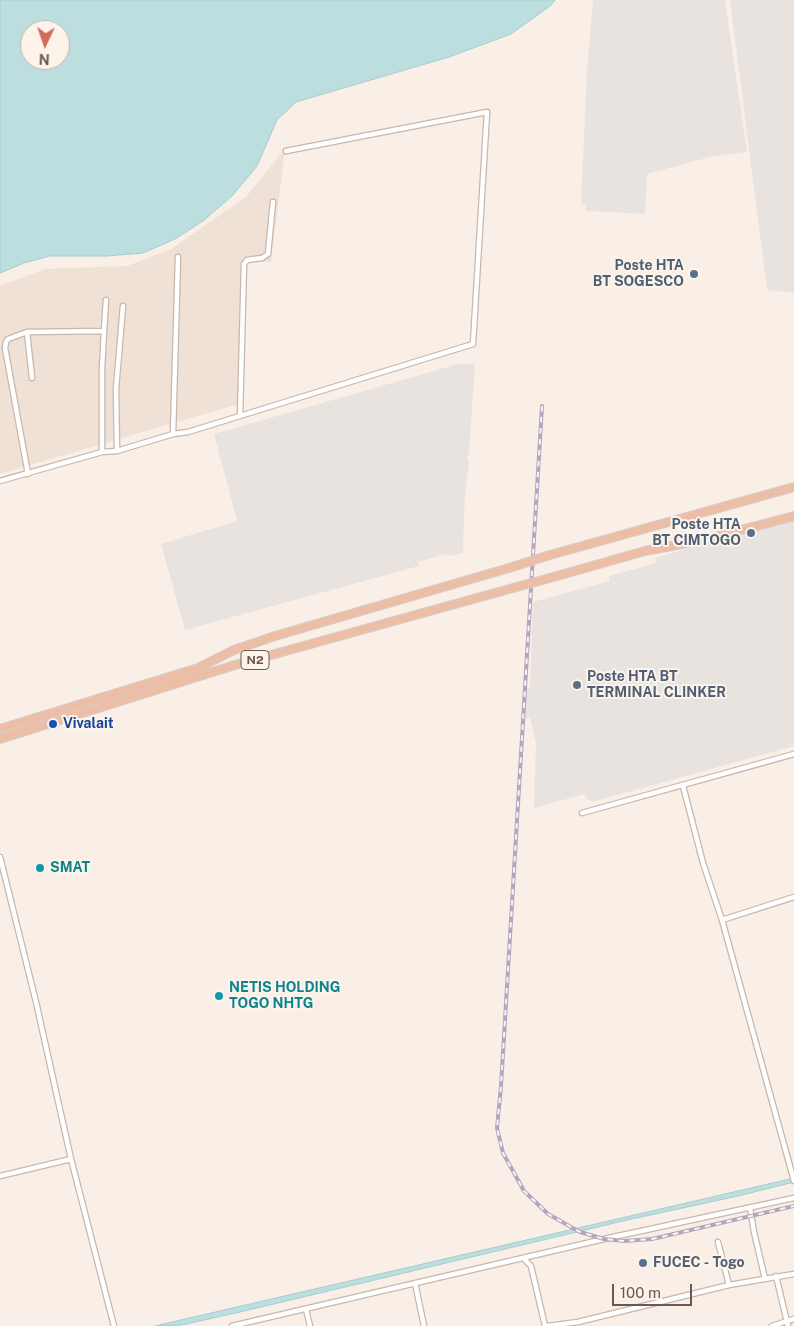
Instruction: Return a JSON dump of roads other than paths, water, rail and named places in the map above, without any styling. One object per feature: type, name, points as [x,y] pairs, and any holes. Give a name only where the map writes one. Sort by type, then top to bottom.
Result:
[{"type":"highway","name":"N2","points":[[0,729],[198,668],[234,650],[274,636],[550,555],[794,487]]},
{"type":"highway","name":"N2","points":[[0,739],[235,665],[645,551],[717,537],[794,516]]},
{"type":"street","points":[[0,481],[102,452],[117,451],[173,434],[188,432],[473,344],[487,112],[286,152]]},
{"type":"street","points":[[240,416],[244,264],[248,260],[262,258],[268,254],[273,202]]},
{"type":"street","points":[[173,434],[178,257]]},
{"type":"street","points":[[102,452],[102,368],[106,300]]},
{"type":"street","points":[[117,451],[116,398],[123,306]]},
{"type":"street","points":[[28,474],[5,348],[8,338],[27,332],[104,331]]},
{"type":"street","points":[[27,332],[32,378]]},
{"type":"street","points":[[582,813],[794,754]]},
{"type":"street","points":[[683,786],[703,863],[722,920],[794,1181]]},
{"type":"street","points":[[0,857],[114,1326]]},
{"type":"street","points":[[722,920],[794,898]]},
{"type":"street","points":[[0,1176],[72,1159]]},
{"type":"street","points":[[232,1326],[523,1258],[794,1198]]},
{"type":"street","points":[[750,1208],[766,1279]]},
{"type":"street","points":[[718,1242],[729,1285]]},
{"type":"street","points":[[523,1258],[531,1266],[546,1326],[578,1322],[729,1285],[794,1274]]},
{"type":"street","points":[[776,1276],[788,1323]]},
{"type":"street","points":[[415,1283],[424,1326]]},
{"type":"street","points":[[306,1309],[310,1326]]},
{"type":"street","points":[[772,1326],[788,1323],[794,1319]]},
{"type":"water","points":[[0,0],[555,0],[550,6],[511,34],[449,57],[296,102],[277,120],[257,166],[233,195],[203,221],[175,239],[143,253],[107,256],[50,256],[24,263],[0,273]]},
{"type":"water","points":[[794,1178],[794,1182],[738,1196],[623,1221],[240,1312],[182,1325],[155,1326]]},
{"type":"railway","points":[[542,406],[497,1128],[503,1153],[524,1191],[548,1214],[580,1232],[604,1239],[624,1241],[652,1239],[794,1206]]},
{"type":"place","name":"Poste HTA BT SOGESCO","points":[[694,274]]},
{"type":"place","name":"Poste HTA BT CIMTOGO","points":[[751,533]]},
{"type":"place","name":"Poste HTA BT TERMINAL CLINKER","points":[[577,685]]},
{"type":"place","name":"Vivalait","points":[[53,724]]},
{"type":"place","name":"SMAT","points":[[40,868]]},
{"type":"place","name":"NETIS HOLDING TOGO NHTG","points":[[219,996]]},
{"type":"place","name":"FUCEC - Togo","points":[[643,1263]]}]
